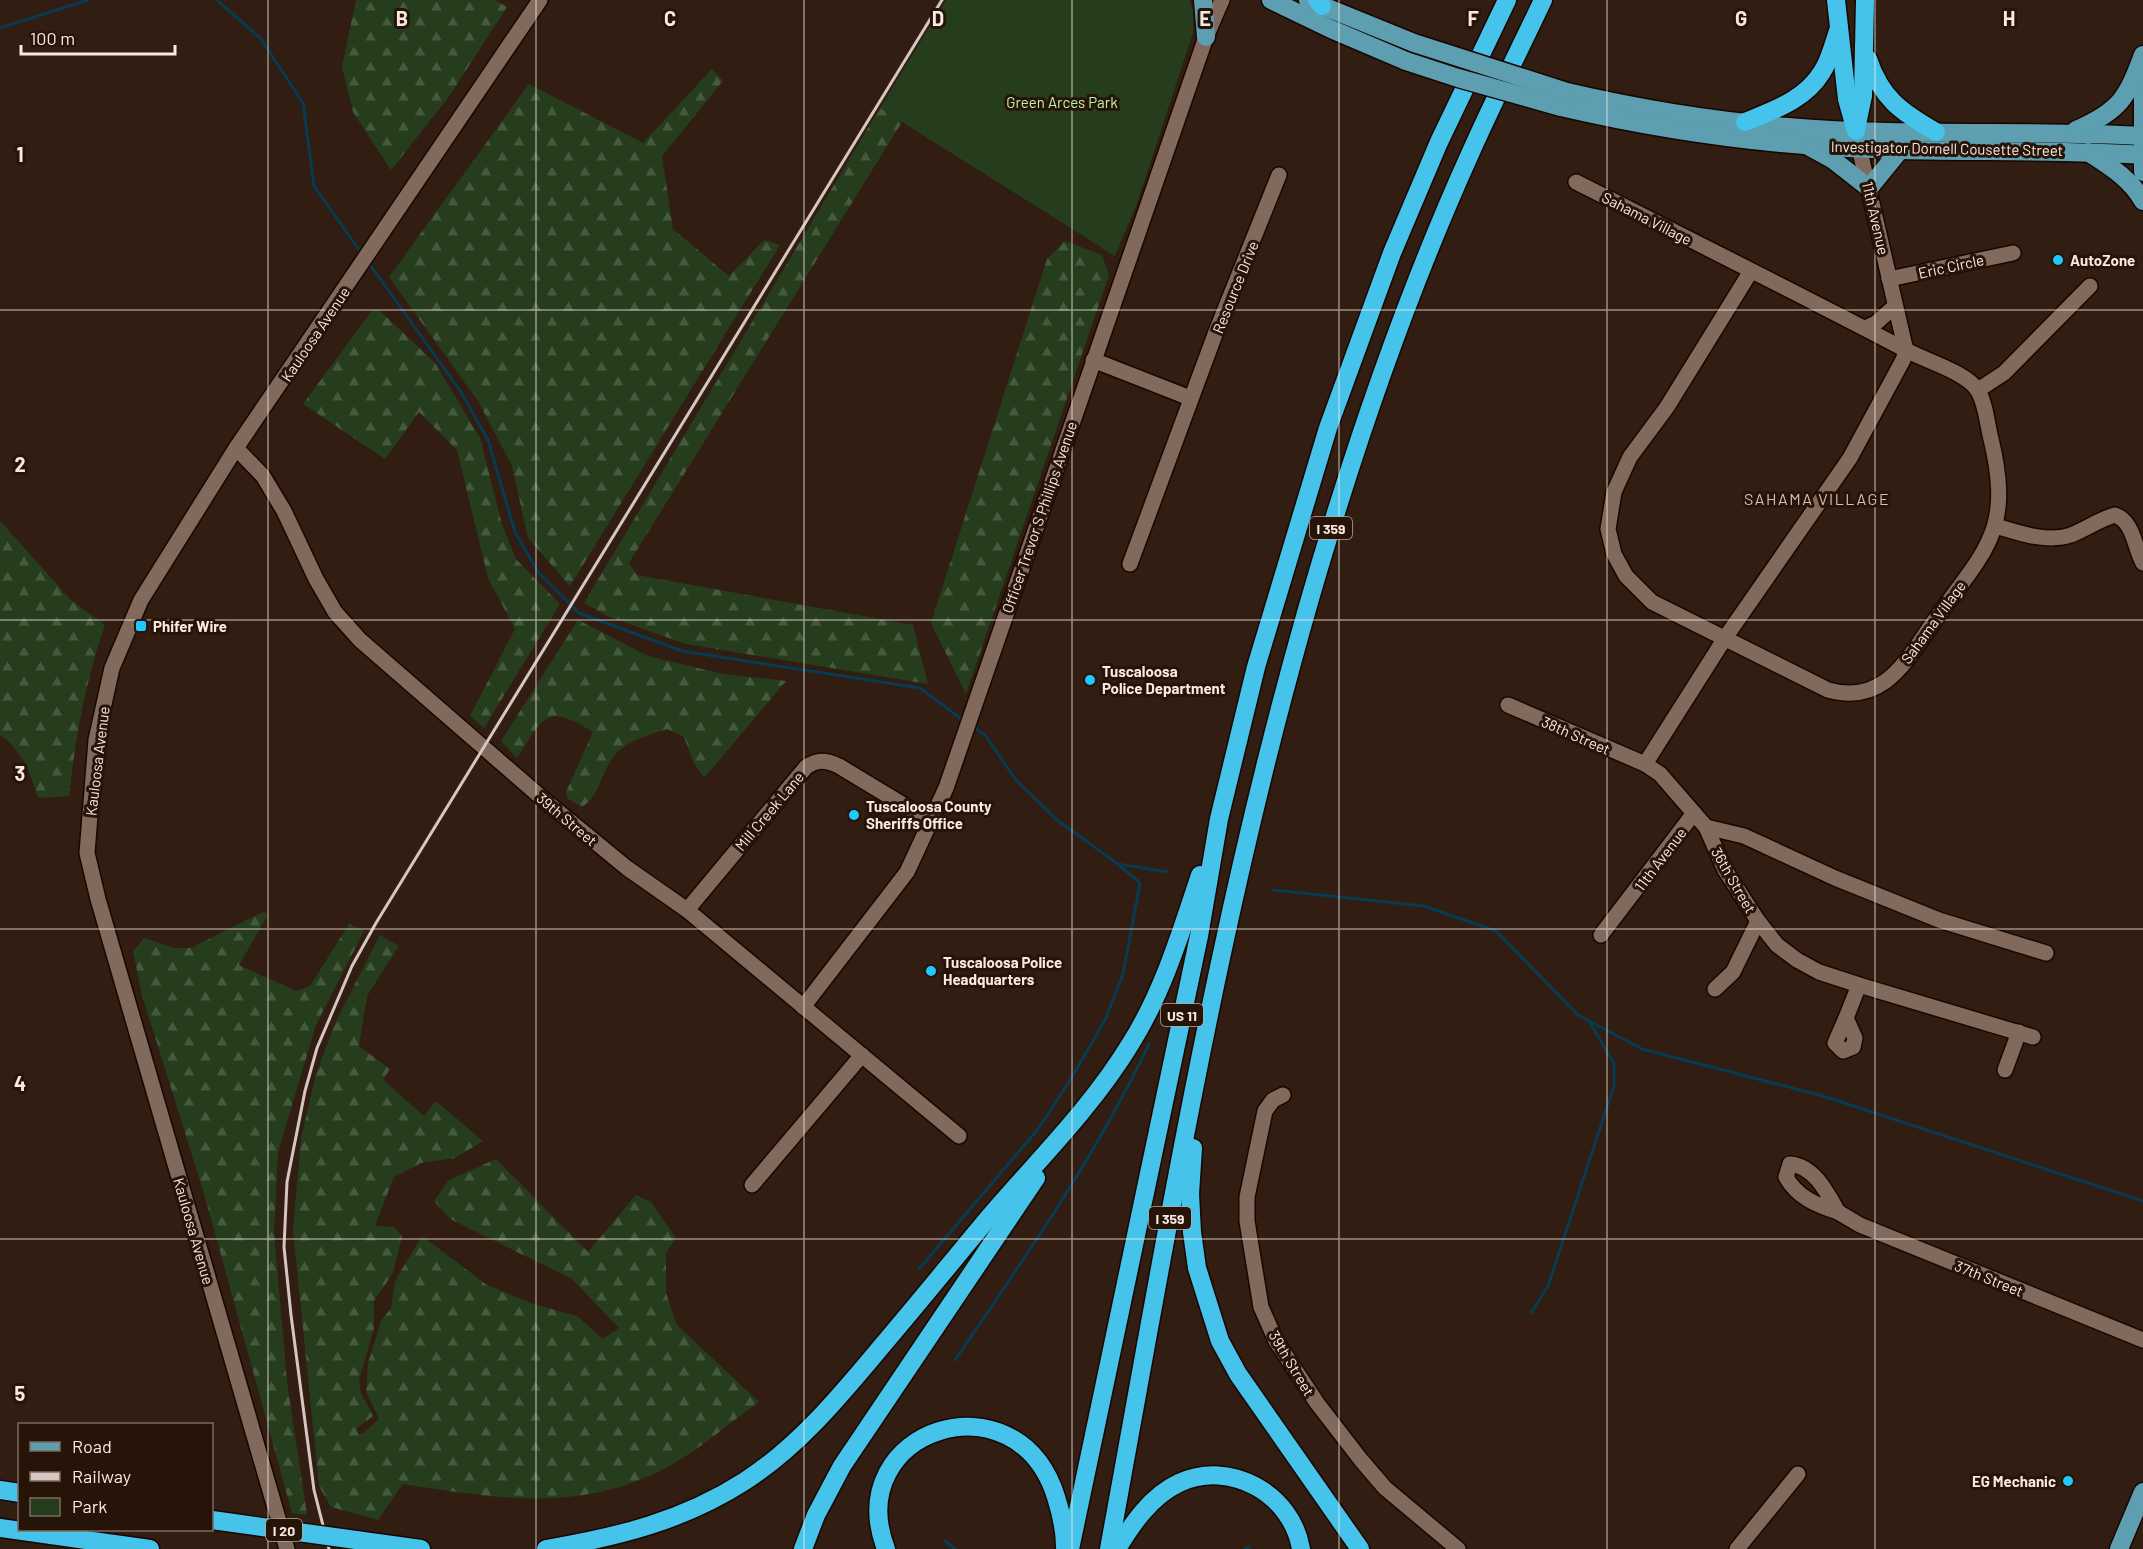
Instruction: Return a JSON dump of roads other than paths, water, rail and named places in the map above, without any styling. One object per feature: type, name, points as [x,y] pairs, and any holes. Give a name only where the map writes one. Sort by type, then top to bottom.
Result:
[{"type":"highway","name":"I 359","points":[[1219,819],[1256,667],[1348,369],[1421,184],[1507,0]]},
{"type":"highway","name":"I 359","points":[[1109,1549],[1197,1082],[1245,849],[1288,682],[1339,503],[1383,372],[1470,154],[1543,0]]},
{"type":"highway","points":[[1836,0],[1847,99],[1857,139]]},
{"type":"highway","points":[[1857,139],[1863,96],[1865,0]]},
{"type":"highway","points":[[1745,122],[1786,105],[1807,91],[1823,71],[1839,28]]},
{"type":"highway","points":[[1865,50],[1874,77],[1886,96],[1913,119],[1936,132]]},
{"type":"highway","points":[[806,1541],[842,1466],[1059,1141],[1132,1042],[1158,993],[1219,819]]},
{"type":"highway","name":"US 11","points":[[1070,1549],[1197,947],[1219,819]]},
{"type":"highway","points":[[1197,1082],[1190,1194],[1193,1241],[1207,1305],[1220,1341],[1238,1374],[1360,1549]]},
{"type":"highway","points":[[546,1549],[606,1539],[676,1517],[745,1481],[775,1460],[829,1408],[1010,1194],[1059,1141]]},
{"type":"highway","points":[[886,1549],[880,1528],[879,1503],[891,1468],[907,1448],[927,1435],[963,1425],[999,1431],[1020,1443],[1038,1461],[1056,1495],[1065,1549]]},
{"type":"highway","points":[[1117,1549],[1130,1527],[1159,1497],[1180,1483],[1203,1475],[1241,1479],[1263,1490],[1289,1517],[1301,1549]]},
{"type":"highway","points":[[0,1490],[18,1493]]},
{"type":"highway","name":"I 20","points":[[213,1520],[421,1549]]},
{"type":"highway","points":[[0,1528],[18,1531]]},
{"type":"highway","points":[[21,1531],[150,1549]]},
{"type":"main road","points":[[1203,0],[1206,37]]},
{"type":"main road","name":"Investigator Dornell Cousette Street","points":[[1271,0],[1406,61],[1458,78],[1564,99],[1723,137],[1803,144],[1936,132],[2070,133],[2142,151]]},
{"type":"main road","name":"Investigator Dornell Cousette Street","points":[[1316,2],[1414,43],[1564,99],[1620,104],[1745,122],[1857,139],[1900,150],[2142,151]]},
{"type":"main road","points":[[2070,133],[2105,118],[2129,92],[2143,55]]},
{"type":"main road","points":[[2142,151],[2143,83]]},
{"type":"main road","points":[[1803,144],[1832,159],[1869,188],[1900,150]]},
{"type":"main road","points":[[2086,152],[2125,177],[2137,189],[2143,201]]},
{"type":"main road","points":[[2119,1549],[2139,1515],[2143,1492]]},
{"type":"street","name":"Kauloosa Avenue","points":[[287,1549],[98,899],[87,853],[96,740],[103,704],[119,651],[141,600],[159,568],[236,448],[351,282],[540,0]]},
{"type":"street","name":"Officer Trevor S Phillips Avenue","points":[[804,1007],[907,872],[946,788],[1206,37],[1222,0]]},
{"type":"street","name":"11th Avenue","points":[[1857,139],[1906,351]]},
{"type":"street","name":"Resource Drive","points":[[1130,564],[1190,398],[1279,175]]},
{"type":"street","name":"Sahama Village","points":[[1576,183],[1865,328],[1906,351],[1967,379],[1978,390],[1998,477],[1996,526],[1984,552],[1904,663],[1877,688],[1852,694],[1828,690],[1652,602],[1633,585],[1614,554],[1608,529],[1609,516],[1614,492],[1630,457],[1667,407],[1751,271]]},
{"type":"street","name":"Eric Circle","points":[[1889,279],[2013,253]]},
{"type":"street","points":[[1978,390],[2004,373],[2090,286]]},
{"type":"street","points":[[1865,328],[1876,323],[1895,306]]},
{"type":"street","points":[[1645,764],[1725,638],[1850,458],[1906,351]]},
{"type":"street","points":[[1093,360],[1190,398]]},
{"type":"street","name":"39th Street","points":[[236,448],[263,476],[284,511],[316,579],[335,612],[360,640],[543,799],[627,868],[687,910],[959,1136]]},
{"type":"street","points":[[1996,526],[2032,536],[2069,536],[2115,515],[2123,518],[2130,527],[2143,563]]},
{"type":"street","name":"38th Street","points":[[1508,705],[1645,764]]},
{"type":"street","name":"Mill Creek Lane","points":[[687,910],[806,767],[812,763],[828,761],[839,766],[931,824]]},
{"type":"street","name":"11th Avenue","points":[[1601,936],[1694,813],[1660,774],[1645,764]]},
{"type":"street","points":[[1694,813],[1706,827]]},
{"type":"street","name":"36th Street","points":[[1706,827],[1725,870],[1758,921],[1777,945],[1797,960],[1819,972],[2026,1034],[2005,1070]]},
{"type":"street","name":"36th Street","points":[[1706,827],[1744,836],[1835,878],[1939,920],[2046,953]]},
{"type":"street","points":[[1715,988],[1734,972],[1758,921]]},
{"type":"street","points":[[1846,1018],[1858,985]]},
{"type":"street","points":[[752,1185],[862,1055]]},
{"type":"street","name":"39th Street","points":[[1282,1095],[1273,1100],[1264,1111],[1247,1197],[1247,1221],[1261,1307],[1286,1357],[1349,1446],[1385,1488],[1458,1549]]},
{"type":"street","name":"37th Street","points":[[1838,1212],[1860,1225],[2143,1340]]},
{"type":"street","points":[[1737,1549],[1798,1474]]},
{"type":"waterway","points":[[0,28],[88,0]]},
{"type":"waterway","points":[[217,0],[261,39],[303,103],[314,186],[362,254]]},
{"type":"waterway","points":[[368,262],[461,392],[488,440],[515,532],[538,572],[579,613],[682,651],[920,688],[964,721]]},
{"type":"waterway","points":[[972,726],[985,735],[1016,780],[1057,820],[1118,864],[1168,872]]},
{"type":"waterway","points":[[919,1269],[1038,1129],[1072,1077],[1106,1018],[1123,974],[1140,883],[1119,865]]},
{"type":"waterway","points":[[1274,890],[1424,906],[1496,931],[1578,1015],[1642,1049],[1823,1096],[2143,1201]]},
{"type":"waterway","points":[[1531,1313],[1548,1286],[1614,1086],[1614,1064],[1590,1022]]},
{"type":"waterway","points":[[955,1360],[1083,1166],[1149,1044]]},
{"type":"waterway","points":[[945,1541],[955,1549]]},
{"type":"waterway","points":[[1245,1549],[1249,1547]]},
{"type":"railway","points":[[329,1549],[314,1490],[284,1247],[287,1182],[305,1091],[317,1048],[352,966],[376,923],[942,0]]},
{"type":"place","name":"AutoZone","points":[[2058,260]]},
{"type":"place","name":"Phifer Wire","points":[[141,626]]},
{"type":"place","name":"Tuscaloosa Police Department","points":[[1090,680]]},
{"type":"place","name":"Tuscaloosa County Sheriffs Office","points":[[854,815]]},
{"type":"place","name":"Tuscaloosa Police Headquarters","points":[[931,971]]},
{"type":"place","name":"EG Mechanic","points":[[2068,1481]]},
{"type":"district","name":"SAHAMA VILLAGE","points":[[1817,498]]},
{"type":"park label","name":"Green Arces Park","points":[[1062,102]]}]
